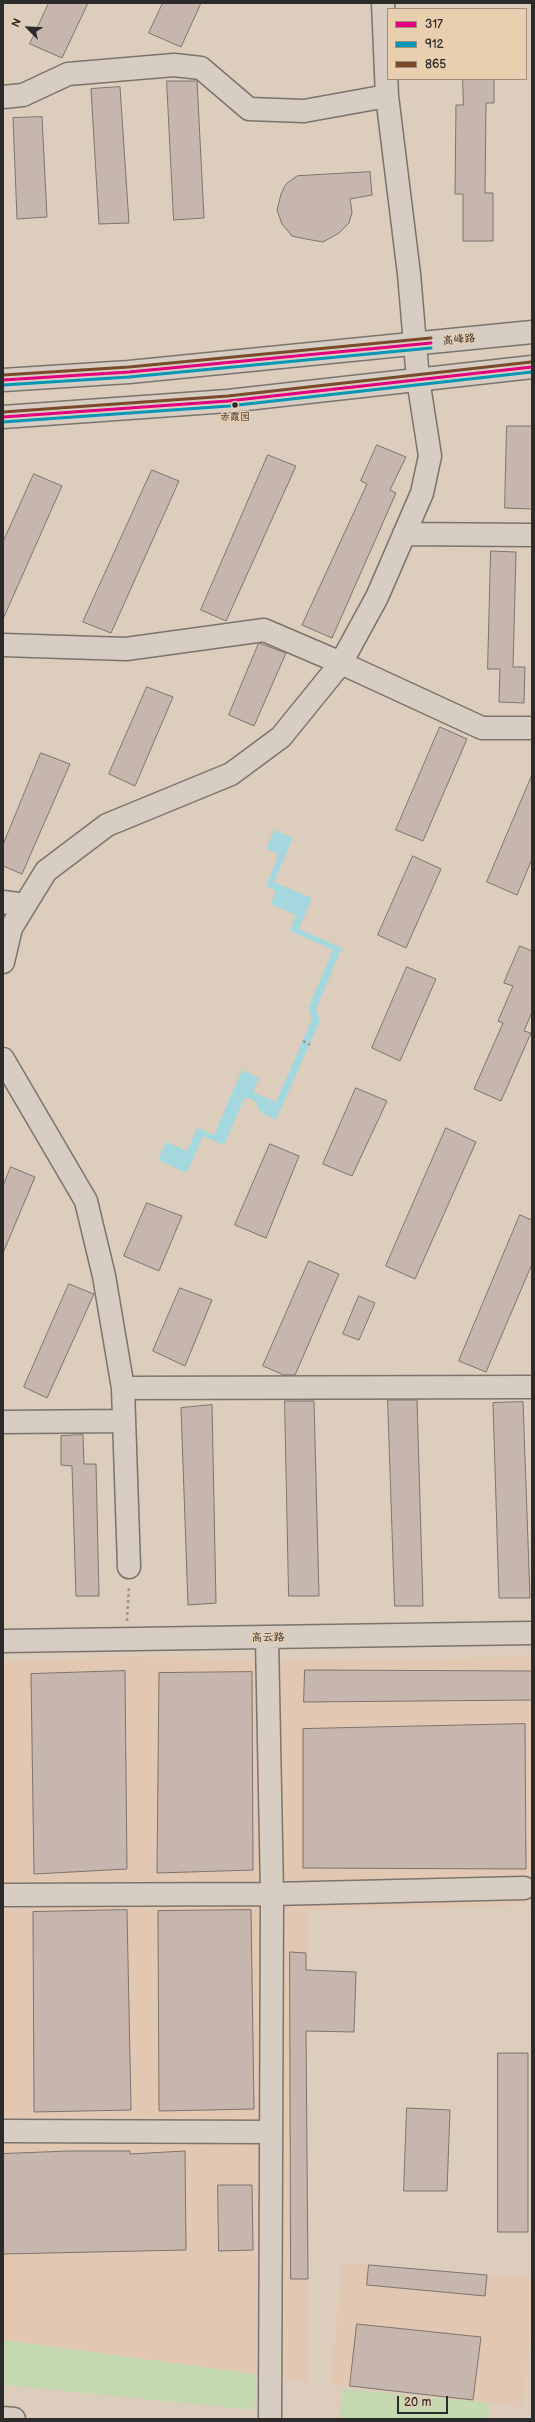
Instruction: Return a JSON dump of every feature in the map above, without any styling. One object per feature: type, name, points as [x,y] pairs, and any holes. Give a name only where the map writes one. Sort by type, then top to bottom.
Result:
[{"type":"main road","points":[[3,962],[11,928],[46,871],[107,826],[231,774],[281,737],[342,662],[377,597],[422,493],[430,456],[418,379],[416,344],[387,96],[383,3]]},
{"type":"main road","points":[[3,97],[23,95],[68,74],[174,65],[201,68],[248,109],[304,111],[387,96]]},
{"type":"main road","name":"高峰路","points":[[3,380],[129,372],[532,332]]},
{"type":"main road","points":[[3,417],[228,401],[532,367]]},
{"type":"main road","points":[[404,534],[532,535]]},
{"type":"main road","points":[[3,645],[126,649],[264,630],[342,662],[482,728],[532,728]]},
{"type":"main road","points":[[3,902],[25,905]]},
{"type":"main road","points":[[3,1059],[86,1201],[104,1276],[123,1388],[129,1567]]},
{"type":"main road","points":[[123,1388],[532,1386]]},
{"type":"main road","points":[[3,1422],[124,1421]]},
{"type":"main road","name":"高云路","points":[[3,1641],[532,1633]]},
{"type":"main road","points":[[267,1638],[272,1894],[270,2419]]},
{"type":"main road","points":[[3,1895],[272,1894],[524,1888]]},
{"type":"main road","points":[[3,2131],[271,2132]]},
{"type":"main road","points":[[3,2418],[14,2419]]},
{"type":"path","points":[[303,1041],[310,1045]]},
{"type":"path","points":[[126,1640],[129,1567]]},
{"type":"shaded area","points":[[137,1656],[293,1661],[532,1657],[532,1905],[307,1910],[308,2382],[3,2340],[3,1661]]},
{"type":"shaded area","points":[[343,2263],[532,2278],[532,2314],[523,2407],[330,2384]]},
{"type":"green space","points":[[3,2340],[256,2374],[254,2410],[3,2385]]},
{"type":"green space","points":[[343,2389],[490,2403],[489,2419],[340,2419]]},
{"type":"water","points":[[274,830],[293,838],[274,882],[312,898],[299,929],[342,948],[316,1009],[320,1021],[276,1120],[260,1112],[255,1101],[245,1097],[224,1145],[203,1136],[187,1173],[158,1160],[166,1142],[187,1151],[197,1128],[214,1135],[242,1070],[259,1078],[253,1092],[276,1102],[312,1019],[308,1008],[333,950],[290,931],[296,915],[271,904],[276,891],[266,886],[279,854],[266,849]]},
{"type":"building","points":[[49,3],[88,3],[62,58],[30,44]]},
{"type":"building","points":[[163,3],[201,3],[181,47],[149,33]]},
{"type":"building","points":[[463,80],[494,80],[494,103],[486,103],[485,193],[493,193],[493,241],[463,241],[463,194],[455,194],[456,105],[463,105]]},
{"type":"building","points":[[167,81],[197,81],[204,218],[174,220]]},
{"type":"building","points":[[120,87],[129,223],[99,224],[91,89]]},
{"type":"building","points":[[42,117],[47,217],[17,219],[13,118]]},
{"type":"building","points":[[370,172],[372,195],[350,199],[352,212],[349,223],[339,233],[323,242],[292,236],[282,224],[277,210],[281,194],[286,184],[297,176]]},
{"type":"building","points":[[507,426],[532,426],[532,509],[505,508]]},
{"type":"building","points":[[377,445],[406,457],[390,490],[396,493],[332,638],[302,625],[367,484],[361,481]]},
{"type":"building","points":[[268,455],[296,466],[226,621],[201,610]]},
{"type":"building","points":[[152,470],[179,481],[111,633],[83,622]]},
{"type":"building","points":[[34,474],[62,486],[3,619],[3,542]]},
{"type":"building","points":[[491,551],[516,552],[513,667],[525,667],[524,703],[499,702],[500,669],[488,669]]},
{"type":"building","points":[[259,643],[286,653],[254,726],[229,715]]},
{"type":"building","points":[[147,687],[173,697],[135,786],[109,774]]},
{"type":"building","points":[[440,727],[467,739],[423,841],[396,830]]},
{"type":"building","points":[[41,753],[70,764],[22,874],[3,866],[3,845]]},
{"type":"building","points":[[532,775],[532,859],[517,895],[487,882]]},
{"type":"building","points":[[413,856],[441,869],[406,948],[378,935]]},
{"type":"building","points":[[520,946],[532,951],[532,1012],[524,1031],[531,1033],[501,1101],[474,1089],[503,1023],[498,1021],[513,986],[504,983]]},
{"type":"building","points":[[407,967],[436,979],[400,1061],[372,1048]]},
{"type":"building","points":[[356,1088],[387,1101],[352,1176],[323,1164]]},
{"type":"building","points":[[446,1128],[476,1142],[415,1279],[386,1266]]},
{"type":"building","points":[[270,1144],[299,1156],[266,1238],[235,1225]]},
{"type":"building","points":[[11,1167],[35,1177],[3,1253],[3,1186]]},
{"type":"building","points":[[147,1203],[182,1216],[159,1271],[124,1256]]},
{"type":"building","points":[[520,1215],[532,1220],[532,1264],[486,1372],[459,1361]]},
{"type":"building","points":[[309,1261],[339,1274],[295,1375],[284,1375],[263,1366]]},
{"type":"building","points":[[69,1284],[94,1294],[47,1398],[24,1387]]},
{"type":"building","points":[[180,1288],[212,1300],[185,1366],[153,1351]]},
{"type":"building","points":[[359,1296],[375,1303],[359,1340],[343,1334]]},
{"type":"building","points":[[388,1400],[417,1400],[423,1606],[395,1606]]},
{"type":"building","points":[[285,1401],[314,1401],[319,1596],[289,1596]]},
{"type":"building","points":[[523,1402],[530,1598],[499,1598],[493,1403]]},
{"type":"building","points":[[212,1405],[216,1603],[188,1605],[181,1408]]},
{"type":"building","points":[[83,1435],[84,1464],[96,1464],[99,1596],[76,1596],[72,1466],[61,1465],[61,1436]]},
{"type":"building","points":[[305,1670],[532,1671],[532,1700],[304,1702]]},
{"type":"building","points":[[125,1671],[127,1869],[34,1874],[31,1674]]},
{"type":"building","points":[[252,1672],[253,1870],[157,1873],[159,1673]]},
{"type":"building","points":[[525,1724],[526,1869],[303,1868],[303,1729]]},
{"type":"building","points":[[127,1910],[131,2110],[34,2112],[33,1912]]},
{"type":"building","points":[[251,1910],[254,2109],[159,2111],[158,1911]]},
{"type":"building","points":[[290,1952],[306,1953],[306,1970],[356,1972],[354,2032],[306,2031],[308,2279],[291,2279]]},
{"type":"building","points":[[498,2053],[528,2053],[528,2232],[498,2232]]},
{"type":"building","points":[[407,2108],[450,2110],[447,2191],[404,2191]]},
{"type":"building","points":[[69,2151],[130,2151],[130,2154],[185,2151],[186,2250],[3,2254],[3,2154]]},
{"type":"building","points":[[218,2185],[252,2185],[253,2250],[219,2251]]},
{"type":"building","points":[[369,2265],[487,2275],[485,2296],[367,2285]]},
{"type":"building","points":[[357,2324],[481,2337],[473,2400],[350,2386]]},
{"type":"transit line","name":"865","points":[[3,375],[129,367],[431,338]]},
{"type":"transit line","name":"317","points":[[3,380],[129,372],[431,343]]},
{"type":"transit line","name":"912","points":[[3,385],[129,377],[431,348]]},
{"type":"transit line","name":"865","points":[[3,412],[228,396],[531,362]]},
{"type":"transit line","name":"317","points":[[3,417],[228,401],[532,367]]},
{"type":"transit line","name":"912","points":[[3,422],[229,406],[532,372]]},
{"type":"place","name":"赤霞园","points":[[235,405]]}]
